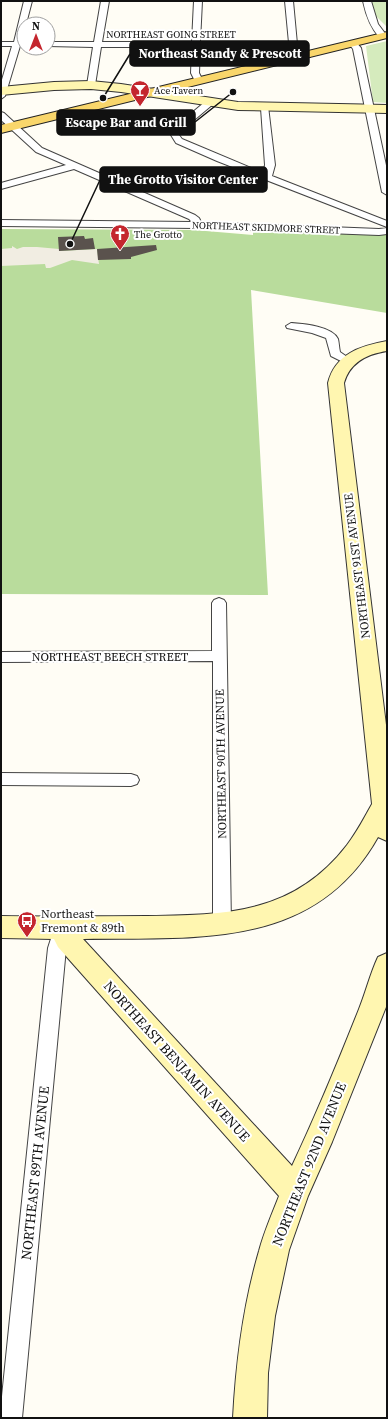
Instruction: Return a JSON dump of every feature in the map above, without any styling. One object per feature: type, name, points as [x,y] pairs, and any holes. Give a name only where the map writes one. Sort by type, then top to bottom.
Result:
[{"type":"main road","points":[[7,127],[385,36]]},
{"type":"street","points":[[25,16],[28,1]]},
{"type":"street","points":[[91,85],[105,1]]},
{"type":"street","points":[[198,1],[195,73],[199,81]]},
{"type":"street","points":[[289,1],[293,45],[307,55]]},
{"type":"street","points":[[367,1],[372,19],[378,32],[385,36]]},
{"type":"street","points":[[1,44],[16,44]]},
{"type":"street","name":"NORTHEAST GOING STREET","points":[[56,44],[293,45]]},
{"type":"street","points":[[353,44],[357,48],[371,109],[387,192]]},
{"type":"street","points":[[16,55],[2,93],[59,86],[91,85],[209,103],[265,108],[387,109]]},
{"type":"street","points":[[209,103],[177,130],[176,137],[180,141],[220,159],[267,176],[387,224]]},
{"type":"street","points":[[265,108],[270,165],[267,176]]},
{"type":"street","points":[[1,115],[7,127],[34,147],[192,217],[196,220],[197,225]]},
{"type":"street","points":[[1,186],[74,166]]},
{"type":"street","name":"NORTHEAST SKIDMORE STREET","points":[[1,223],[197,225],[374,232],[387,231]]},
{"type":"street","points":[[290,326],[325,333],[332,339],[335,354],[347,361],[363,352],[387,346]]},
{"type":"street","name":"NORTHEAST 91ST AVENUE","points":[[347,361],[338,372],[336,389],[386,803]]},
{"type":"street","name":"NORTHEAST 90TH AVENUE","points":[[219,603],[222,925]]},
{"type":"street","name":"NORTHEAST BEECH STREET","points":[[1,657],[220,656]]},
{"type":"street","points":[[1,779],[131,780]]},
{"type":"street","points":[[386,803],[387,831]]},
{"type":"street","points":[[1,927],[62,928],[222,925],[259,918],[289,907],[328,882],[352,857],[365,840],[386,803]]},
{"type":"street","name":"NORTHEAST BENJAMIN AVENUE","points":[[62,928],[67,938],[75,948],[294,1192]]},
{"type":"street","name":"NORTHEAST 89TH AVENUE","points":[[11,1418],[57,948],[62,928]]},
{"type":"street","name":"NORTHEAST 92ND AVENUE","points":[[250,1418],[252,1373],[264,1291],[274,1250],[294,1192],[318,1142],[373,1007],[387,965]]},
{"type":"green space","points":[[371,1],[387,1],[387,27],[374,14]]},
{"type":"green space","points":[[387,41],[387,103],[373,102],[366,46]]},
{"type":"green space","points":[[1,229],[194,230],[253,235],[253,230],[387,235],[387,313],[251,290],[268,595],[1,594]]},
{"type":"shaded area","points":[[12,246],[17,249],[23,247],[37,247],[59,249],[60,251],[97,249],[99,264],[72,260],[50,268],[46,268],[45,264],[1,266],[1,249],[12,248]]},
{"type":"building","points":[[84,236],[85,239],[93,238],[95,249],[59,251],[58,237]]},
{"type":"building","name":"The Grotto","points":[[156,245],[157,250],[131,257],[131,259],[98,260],[97,249]]},
{"type":"place","name":"Escape Bar and Grill","points":[[233,92]]},
{"type":"place","name":"Northeast Sandy & Prescott","points":[[103,98]]},
{"type":"place","name":"Ace Tavern","points":[[140,107]]},
{"type":"place","name":"The Grotto Visitor Center","points":[[70,244]]},
{"type":"place","name":"The Grotto","points":[[120,251]]},
{"type":"place","name":"Northeast Fremont & 89th","points":[[27,938]]}]
